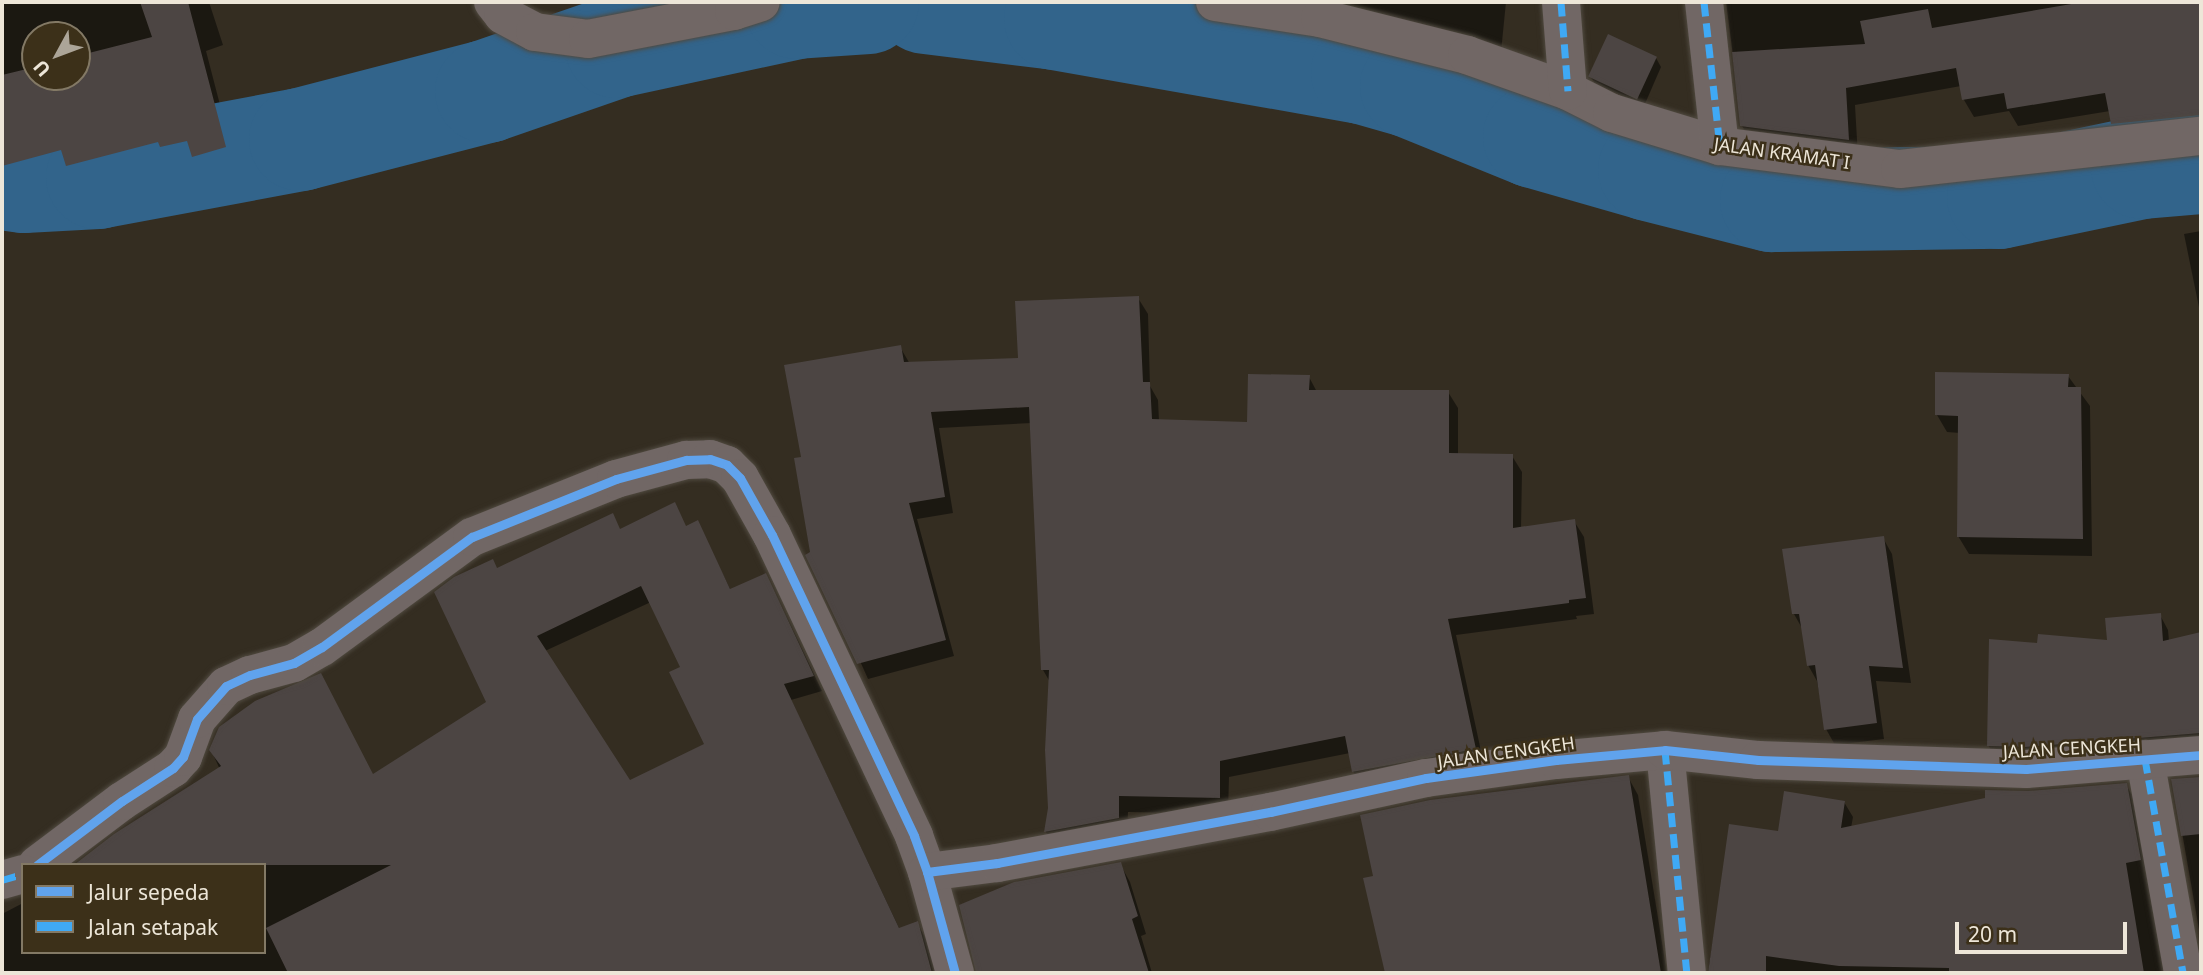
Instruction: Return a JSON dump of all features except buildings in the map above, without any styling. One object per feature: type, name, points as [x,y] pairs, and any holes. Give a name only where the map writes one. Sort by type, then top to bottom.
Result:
[{"type":"street","points":[[493,2],[503,15],[536,32],[588,39],[734,11],[761,2]]},
{"type":"street","name":"JALAN KRAMAT I","points":[[1215,2],[1320,18],[1441,48],[1568,91],[1612,113],[1720,146],[1900,169],[2201,136]]},
{"type":"street","points":[[1561,2],[1568,91]]},
{"type":"street","points":[[1704,2],[1720,146]]},
{"type":"street","points":[[40,863],[121,801],[173,768],[183,757],[197,719],[226,686],[250,675],[294,663],[321,647],[472,537],[616,479],[686,460],[710,459],[727,465],[740,478],[772,536],[914,836],[927,872],[955,973]]},
{"type":"street","points":[[1665,750],[1687,973]]},
{"type":"street","name":"JALAN CENGKEH","points":[[927,872],[997,863],[1270,812],[1426,778],[1556,760],[1665,750],[1758,760],[2026,769],[2201,755]]},
{"type":"street","points":[[2145,760],[2183,973]]},
{"type":"street","points":[[2,880],[21,875]]},
{"type":"waterway","points":[[2,178],[23,181],[97,177],[300,139],[486,91],[616,46],[796,7],[867,2]]},
{"type":"waterway","points":[[925,2],[1055,18],[1362,72],[1411,86],[1534,136],[1771,200],[1998,197],[2142,167],[2201,162]]},
{"type":"marked path","points":[[1561,2],[1568,91]]},
{"type":"marked path","points":[[1704,2],[1720,146]]},
{"type":"marked path","points":[[1665,750],[1687,973]]},
{"type":"marked path","points":[[2145,759],[2183,973]]},
{"type":"marked path","points":[[2,880],[21,875]]},
{"type":"cycle path","points":[[40,863],[122,801],[173,768],[183,757],[197,719],[226,686],[250,675],[294,663],[322,647],[472,537],[616,479],[686,460],[710,459],[727,465],[740,478],[772,535],[914,836],[927,872],[955,973]]},
{"type":"cycle path","points":[[927,872],[997,863],[1270,812],[1426,778],[1556,760],[1665,750],[1758,760],[2026,769],[2201,755]]}]
